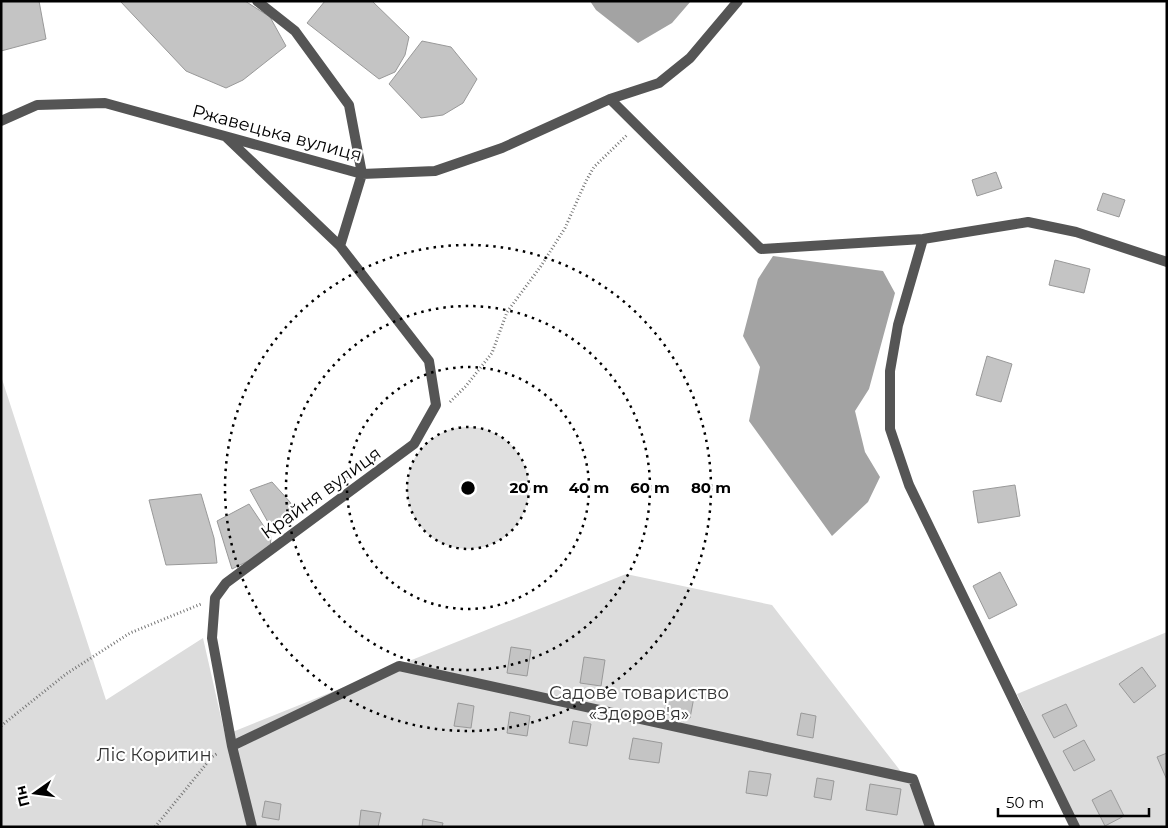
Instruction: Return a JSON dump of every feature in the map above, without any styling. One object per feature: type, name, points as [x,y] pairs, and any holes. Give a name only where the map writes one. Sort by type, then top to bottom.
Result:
[{"type":"street","points":[[257,1],[296,31],[348,105],[362,174],[340,246]]},
{"type":"street","name":"Ржавецька вулиця","points":[[1,121],[36,105],[105,103],[362,174],[435,171],[502,148],[610,99],[659,82],[690,58],[738,1]]},
{"type":"street","points":[[610,99],[761,249],[923,239],[1028,222],[1076,232],[1167,262]]},
{"type":"street","points":[[226,137],[340,246],[429,361],[436,406]]},
{"type":"street","points":[[923,239],[898,325],[890,371],[890,430],[908,484],[1075,827]]},
{"type":"street","name":"Крайня вулиця","points":[[215,598],[226,583],[414,444],[436,406]]},
{"type":"street","points":[[215,598],[212,638],[232,746],[252,827]]},
{"type":"street","points":[[232,746],[399,666],[913,779],[930,827]]},
{"type":"path","points":[[436,406],[447,404],[466,386],[492,353],[507,312],[541,266],[565,228],[594,167],[637,126]]},
{"type":"path","points":[[1,726],[66,674],[130,633],[215,598]]},
{"type":"path","points":[[155,827],[212,757],[232,746]]},
{"type":"green space","name":"Садове товариство «Здоров'я»","points":[[1,376],[106,700],[203,638],[225,735],[626,574],[772,605],[909,782],[928,827],[1,827]]},
{"type":"green space","points":[[1167,632],[1167,827],[1077,827],[1017,694]]},
{"type":"shaded area","points":[[590,1],[691,1],[672,23],[638,43],[596,10]]},
{"type":"shaded area","points":[[773,256],[883,271],[895,293],[869,389],[855,411],[865,452],[880,477],[868,502],[832,536],[749,421],[760,367],[743,336],[758,279]]},
{"type":"building","points":[[1,1],[39,1],[46,39],[1,51]]},
{"type":"building","points":[[120,1],[245,1],[270,17],[286,46],[243,80],[226,88],[186,71]]},
{"type":"building","points":[[325,1],[372,1],[409,37],[405,55],[395,72],[379,79],[307,23]]},
{"type":"building","points":[[422,41],[451,47],[477,79],[463,103],[443,115],[421,118],[389,84]]},
{"type":"building","points":[[996,172],[1002,188],[977,196],[972,180]]},
{"type":"building","points":[[1103,193],[1125,200],[1119,217],[1097,210]]},
{"type":"building","points":[[1055,260],[1090,269],[1084,293],[1049,285]]},
{"type":"building","points":[[987,356],[1012,364],[1001,402],[976,395]]},
{"type":"building","points":[[272,482],[290,502],[297,517],[269,524],[250,490]]},
{"type":"building","points":[[1015,485],[1020,516],[978,523],[973,491]]},
{"type":"building","points":[[201,494],[214,538],[217,563],[166,565],[149,500]]},
{"type":"building","points":[[249,504],[271,537],[270,550],[232,569],[217,521]]},
{"type":"building","points":[[1000,572],[1017,605],[989,619],[973,586]]},
{"type":"building","points":[[511,647],[531,650],[527,676],[507,673]]},
{"type":"building","points":[[584,657],[605,660],[601,686],[580,683]]},
{"type":"building","points":[[1142,667],[1156,686],[1134,703],[1119,684]]},
{"type":"building","points":[[668,693],[694,697],[690,718],[664,714]]},
{"type":"building","points":[[458,703],[474,706],[471,728],[454,726]]},
{"type":"building","points":[[1066,704],[1077,726],[1054,738],[1042,715]]},
{"type":"building","points":[[510,712],[530,716],[527,736],[507,733]]},
{"type":"building","points":[[801,713],[816,716],[813,738],[797,735]]},
{"type":"building","points":[[573,721],[591,724],[587,746],[569,743]]},
{"type":"building","points":[[633,738],[662,743],[659,763],[629,759]]},
{"type":"building","points":[[1084,740],[1095,760],[1074,771],[1063,751]]},
{"type":"building","points":[[1167,753],[1167,780],[1157,757]]},
{"type":"building","points":[[749,771],[771,774],[767,796],[746,793]]},
{"type":"building","points":[[817,778],[834,781],[831,800],[814,797]]},
{"type":"building","points":[[870,784],[901,789],[897,815],[866,810]]},
{"type":"building","points":[[1111,790],[1124,816],[1105,826],[1092,800]]},
{"type":"building","points":[[265,801],[281,804],[279,820],[262,817]]},
{"type":"building","points":[[361,810],[381,813],[378,827],[359,827]]},
{"type":"building","points":[[423,819],[443,823],[442,827],[422,827]]},
{"type":"park label","name":"Ліс Коритин","points":[[154,755]]}]
